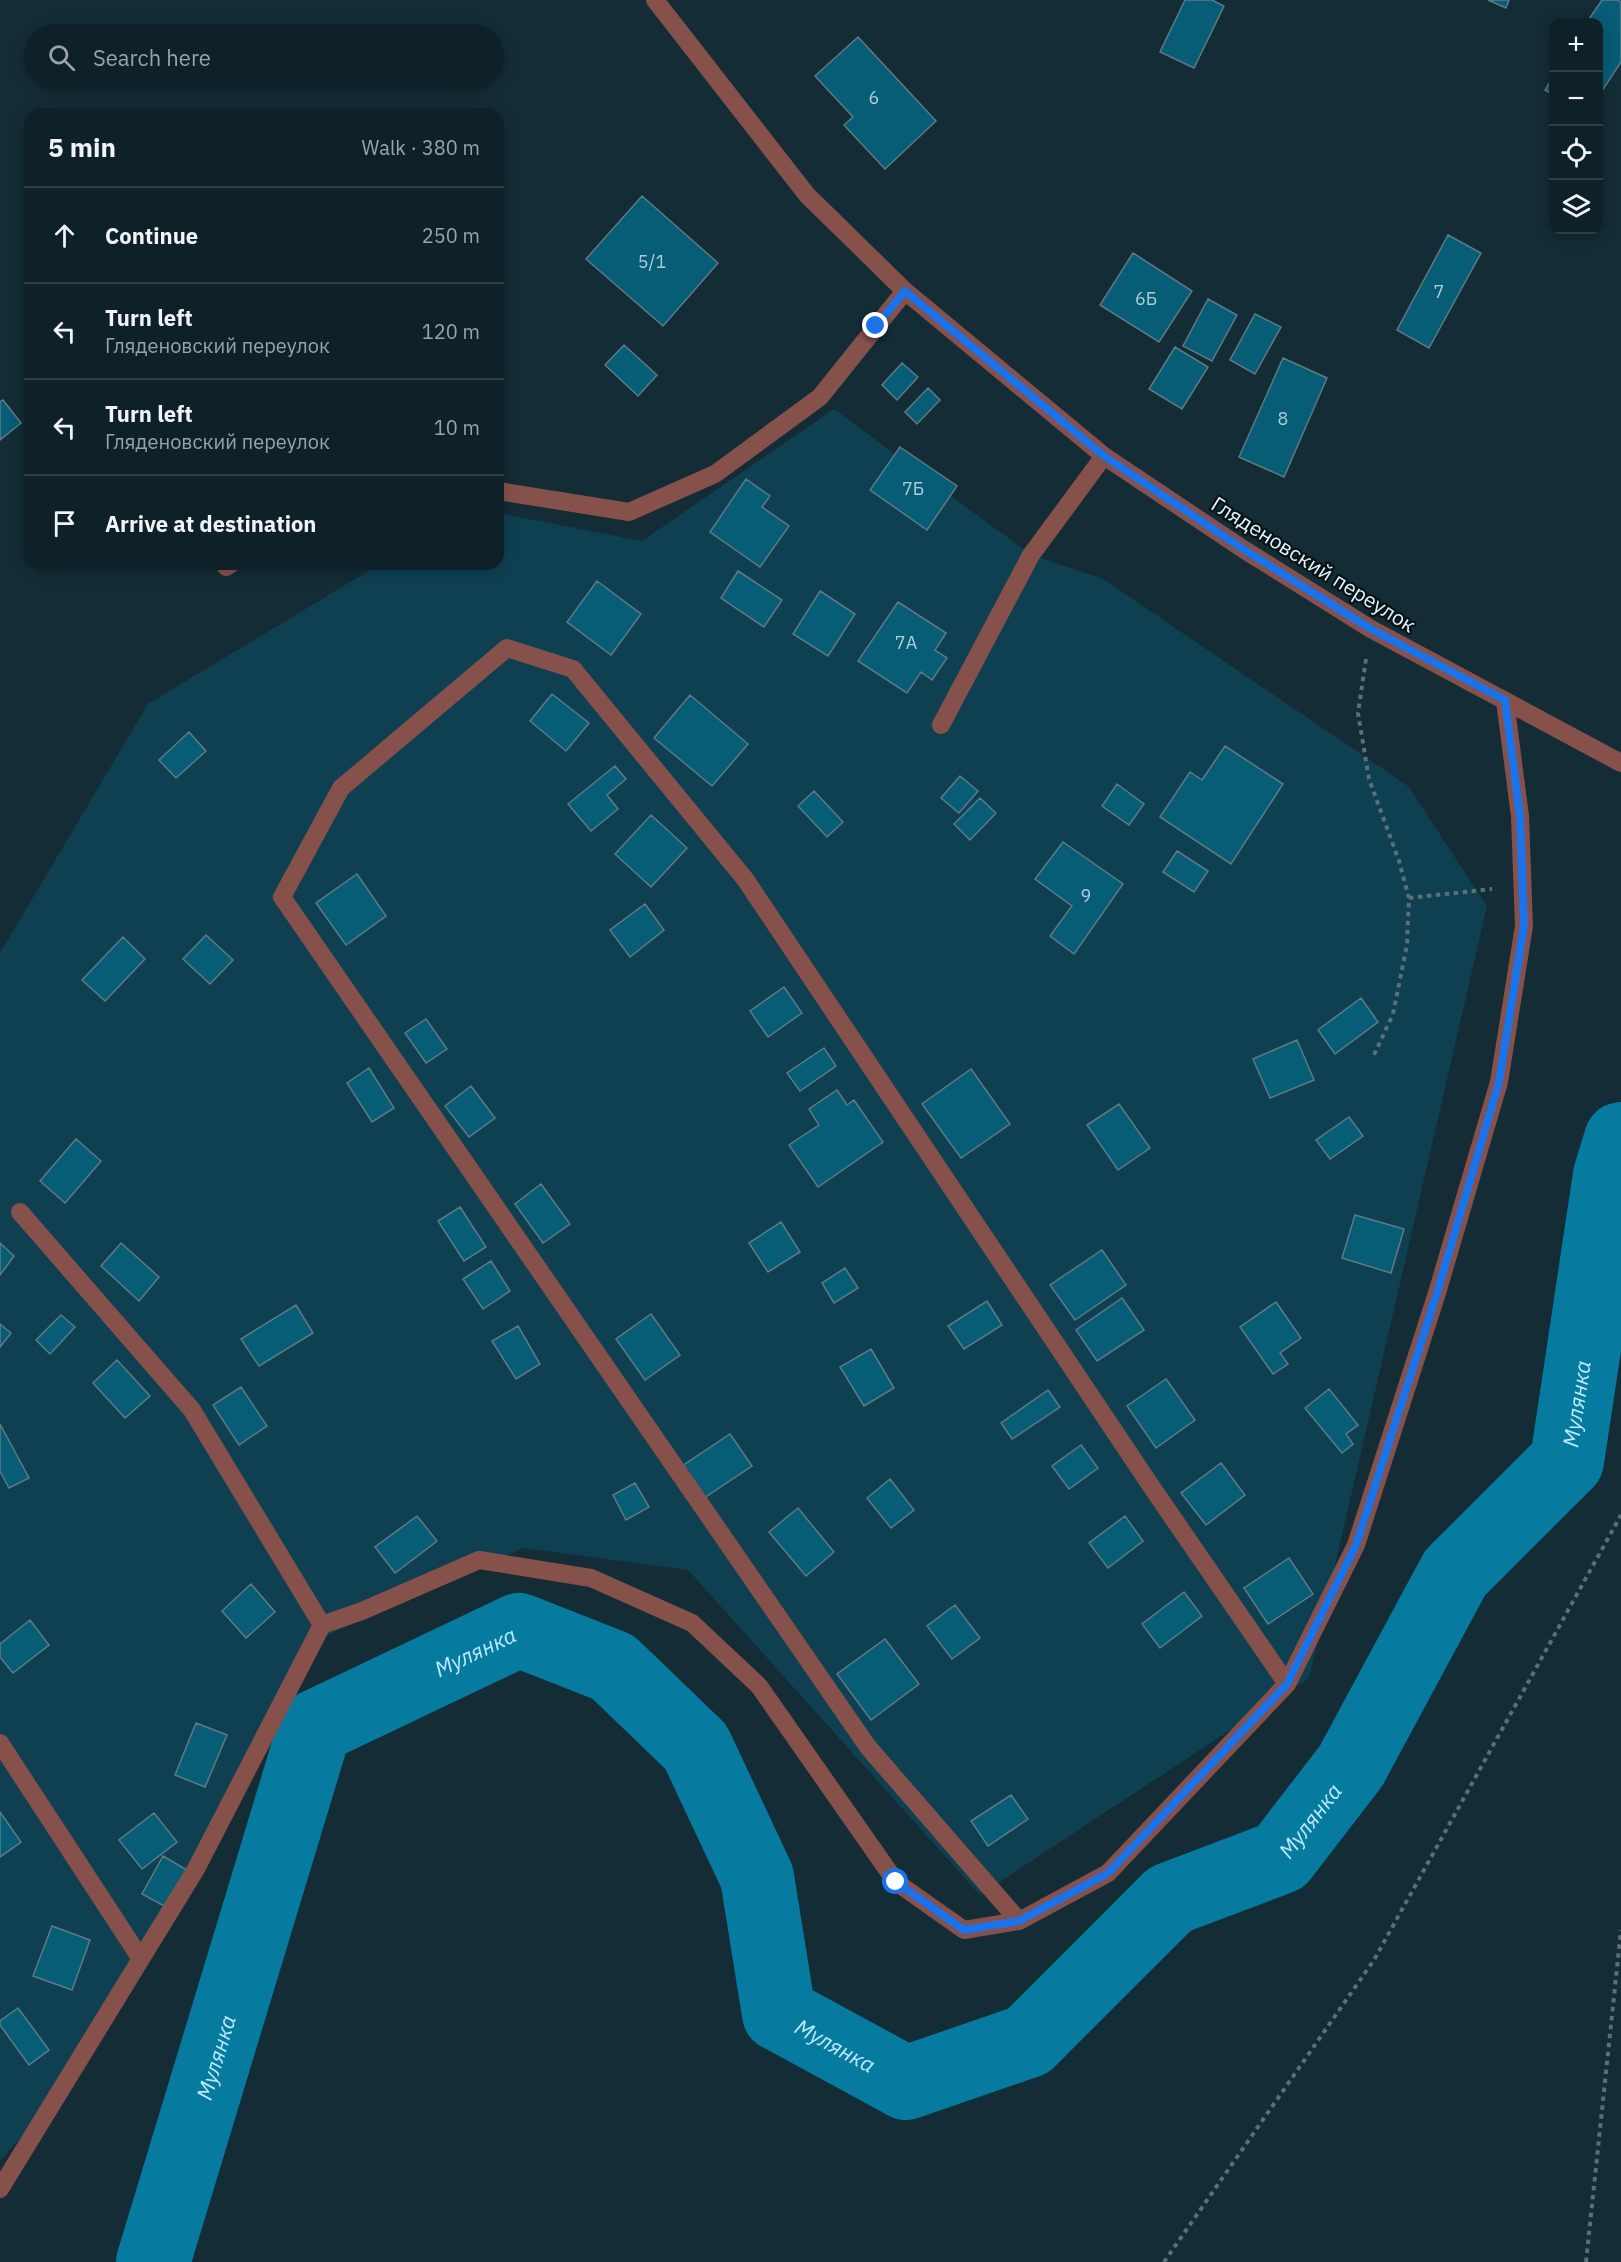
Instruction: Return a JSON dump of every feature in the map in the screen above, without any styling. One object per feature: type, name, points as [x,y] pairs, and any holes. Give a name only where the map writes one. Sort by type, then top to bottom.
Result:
[{"type":"street","name":"Гляденовский переулок","points":[[655,0],[807,195],[905,291],[1104,456],[1243,549],[1371,629],[1621,763]]},
{"type":"street","points":[[504,492],[629,512],[715,474],[820,398],[905,291]]},
{"type":"street","points":[[941,725],[1031,555],[1104,456]]},
{"type":"street","points":[[1019,1921],[868,1747],[282,897],[341,788],[507,648],[573,669],[745,879],[1144,1476],[1287,1684]]},
{"type":"street","points":[[0,2189],[196,1869],[322,1625],[362,1611],[479,1560],[591,1578],[692,1623],[759,1686],[896,1882],[964,1930],[1019,1921],[1108,1873],[1287,1684],[1356,1545],[1437,1293],[1499,1082],[1524,926],[1520,816],[1505,700]]},
{"type":"street","points":[[20,1212],[192,1410],[322,1625]]},
{"type":"street","points":[[0,1743],[141,1959]]},
{"type":"path","points":[[1371,629],[1358,713],[1369,779],[1399,861],[1409,898],[1407,945],[1393,1014],[1373,1057]]},
{"type":"path","points":[[1409,898],[1523,886]]},
{"type":"path","points":[[1164,2262],[1374,1960],[1621,1515]]},
{"type":"path","points":[[1586,2262],[1621,1930]]},
{"type":"shaded area","points":[[834,409],[1031,555],[1103,579],[1408,786],[1487,906],[1309,1678],[980,1895],[688,1570],[523,1548],[303,1646],[88,2061],[0,2161],[0,953],[148,704],[370,570],[504,570],[504,514],[642,541]]},
{"type":"building","points":[[1185,0],[1212,0],[1224,6],[1194,68],[1160,52]]},
{"type":"building","points":[[1488,0],[1509,0],[1506,8]]},
{"type":"building","points":[[1602,0],[1621,2],[1621,62],[1603,89],[1603,18],[1590,18]]},
{"type":"building","points":[[858,37],[936,121],[885,169],[844,125],[853,117],[815,76]]},
{"type":"building","points":[[642,196],[718,263],[663,326],[586,259]]},
{"type":"building","points":[[1448,235],[1481,253],[1429,348],[1397,330]]},
{"type":"building","points":[[1133,253],[1192,291],[1159,342],[1100,305]]},
{"type":"building","points":[[1208,299],[1237,315],[1212,361],[1183,346]]},
{"type":"building","points":[[1255,314],[1281,327],[1255,374],[1230,360]]},
{"type":"building","points":[[624,345],[657,375],[638,396],[605,365]]},
{"type":"building","points":[[1175,347],[1208,367],[1182,409],[1149,389]]},
{"type":"building","points":[[1283,358],[1327,378],[1284,477],[1239,457]]},
{"type":"building","points":[[902,363],[918,377],[897,400],[882,385]]},
{"type":"building","points":[[928,388],[940,400],[917,424],[905,412]]},
{"type":"building","points":[[3,400],[21,423],[0,440],[0,402]]},
{"type":"building","points":[[900,447],[957,486],[927,530],[870,490]]},
{"type":"building","points":[[746,479],[770,496],[762,507],[789,526],[760,567],[710,532]]},
{"type":"building","points":[[738,571],[782,600],[764,627],[721,598]]},
{"type":"building","points":[[597,581],[641,614],[611,655],[567,622]]},
{"type":"building","points":[[820,591],[855,614],[828,656],[793,634]]},
{"type":"building","points":[[898,602],[946,633],[935,650],[947,658],[932,680],[921,672],[907,693],[858,661]]},
{"type":"building","points":[[552,694],[589,723],[566,751],[530,721]]},
{"type":"building","points":[[690,695],[748,744],[712,786],[654,738]]},
{"type":"building","points":[[189,732],[206,751],[176,778],[159,760]]},
{"type":"building","points":[[1225,746],[1283,784],[1231,864],[1160,817],[1190,772],[1202,780]]},
{"type":"building","points":[[615,766],[626,779],[607,795],[618,809],[591,831],[568,804]]},
{"type":"building","points":[[960,776],[978,791],[959,813],[941,798]]},
{"type":"building","points":[[1117,784],[1144,804],[1129,825],[1102,806]]},
{"type":"building","points":[[814,791],[843,822],[827,837],[798,806]]},
{"type":"building","points":[[980,798],[996,813],[970,840],[954,824]]},
{"type":"building","points":[[651,815],[687,848],[651,887],[615,854]]},
{"type":"building","points":[[1063,842],[1123,884],[1074,954],[1050,936],[1072,906],[1035,879]]},
{"type":"building","points":[[1177,851],[1208,871],[1194,892],[1163,872]]},
{"type":"building","points":[[357,874],[386,916],[346,945],[316,903]]},
{"type":"building","points":[[645,904],[664,930],[630,957],[610,930]]},
{"type":"building","points":[[206,935],[233,960],[210,984],[183,959]]},
{"type":"building","points":[[123,937],[145,959],[105,1001],[82,980]]},
{"type":"building","points":[[784,987],[802,1013],[768,1037],[750,1011]]},
{"type":"building","points":[[1361,998],[1378,1022],[1335,1054],[1318,1030]]},
{"type":"building","points":[[426,1019],[447,1049],[426,1063],[405,1033]]},
{"type":"building","points":[[1297,1040],[1314,1080],[1270,1098],[1253,1059]]},
{"type":"building","points":[[824,1048],[836,1066],[800,1091],[787,1073]]},
{"type":"building","points":[[369,1068],[394,1108],[372,1122],[347,1083]]},
{"type":"building","points":[[971,1069],[1010,1124],[961,1158],[922,1104]]},
{"type":"building","points":[[471,1086],[495,1118],[469,1137],[445,1106]]},
{"type":"building","points":[[837,1090],[847,1105],[854,1100],[883,1142],[818,1187],[789,1145],[819,1125],[809,1109]]},
{"type":"building","points":[[1119,1104],[1150,1148],[1118,1170],[1087,1125]]},
{"type":"building","points":[[1349,1117],[1363,1136],[1330,1159],[1316,1140]]},
{"type":"building","points":[[76,1139],[101,1161],[65,1203],[40,1181]]},
{"type":"building","points":[[541,1184],[570,1224],[543,1243],[515,1204]]},
{"type":"building","points":[[460,1207],[486,1247],[464,1261],[438,1221]]},
{"type":"building","points":[[1355,1215],[1404,1229],[1391,1273],[1342,1258]]},
{"type":"building","points":[[781,1222],[800,1252],[768,1272],[749,1243]]},
{"type":"building","points":[[0,1243],[14,1256],[0,1275]]},
{"type":"building","points":[[121,1243],[159,1277],[139,1301],[101,1266]]},
{"type":"building","points":[[1102,1250],[1126,1285],[1075,1320],[1050,1285]]},
{"type":"building","points":[[491,1261],[510,1291],[483,1309],[463,1279]]},
{"type":"building","points":[[845,1268],[858,1288],[834,1303],[822,1283]]},
{"type":"building","points":[[1122,1298],[1144,1330],[1097,1361],[1076,1330]]},
{"type":"building","points":[[987,1301],[1002,1325],[964,1349],[948,1326]]},
{"type":"building","points":[[1276,1302],[1301,1338],[1280,1353],[1288,1364],[1273,1374],[1240,1327]]},
{"type":"building","points":[[296,1305],[313,1333],[259,1366],[241,1339]]},
{"type":"building","points":[[651,1314],[680,1355],[645,1380],[616,1339]]},
{"type":"building","points":[[61,1315],[75,1327],[50,1354],[36,1340]]},
{"type":"building","points":[[0,1324],[11,1333],[0,1347]]},
{"type":"building","points":[[518,1326],[540,1364],[516,1379],[492,1341]]},
{"type":"building","points":[[871,1349],[894,1388],[864,1406],[840,1367]]},
{"type":"building","points":[[117,1360],[150,1396],[125,1418],[93,1383]]},
{"type":"building","points":[[1166,1379],[1195,1420],[1156,1448],[1127,1406]]},
{"type":"building","points":[[241,1387],[267,1426],[239,1445],[213,1405]]},
{"type":"building","points":[[1329,1389],[1358,1425],[1346,1434],[1353,1444],[1342,1453],[1305,1408]]},
{"type":"building","points":[[1048,1390],[1060,1407],[1012,1439],[1001,1423]]},
{"type":"building","points":[[0,1424],[29,1478],[9,1488],[0,1471]]},
{"type":"building","points":[[730,1434],[752,1466],[704,1498],[682,1466]]},
{"type":"building","points":[[1081,1445],[1098,1468],[1069,1489],[1052,1466]]},
{"type":"building","points":[[1221,1463],[1245,1495],[1206,1525],[1181,1493]]},
{"type":"building","points":[[890,1479],[914,1510],[891,1528],[867,1498]]},
{"type":"building","points":[[635,1483],[649,1507],[626,1520],[613,1495]]},
{"type":"building","points":[[798,1508],[834,1552],[806,1576],[769,1532]]},
{"type":"building","points":[[417,1516],[437,1541],[395,1573],[375,1547]]},
{"type":"building","points":[[1125,1516],[1143,1541],[1108,1568],[1089,1543]]},
{"type":"building","points":[[1289,1558],[1313,1594],[1268,1624],[1244,1588]]},
{"type":"building","points":[[251,1584],[275,1612],[246,1638],[222,1611]]},
{"type":"building","points":[[1184,1592],[1202,1616],[1160,1648],[1142,1624]]},
{"type":"building","points":[[955,1605],[980,1638],[952,1659],[927,1626]]},
{"type":"building","points":[[30,1620],[49,1645],[13,1673],[0,1657],[0,1644]]},
{"type":"building","points":[[885,1639],[919,1684],[871,1720],[837,1674]]},
{"type":"building","points":[[196,1723],[227,1735],[205,1787],[175,1775]]},
{"type":"building","points":[[1011,1795],[1028,1819],[988,1846],[971,1821]]},
{"type":"building","points":[[0,1812],[21,1842],[0,1857]]},
{"type":"building","points":[[154,1813],[177,1842],[142,1869],[119,1840]]},
{"type":"building","points":[[163,1856],[187,1870],[166,1907],[142,1894]]},
{"type":"building","points":[[52,1926],[90,1940],[72,1990],[33,1976]]},
{"type":"building","points":[[18,2008],[49,2050],[29,2065],[0,2025],[0,2021]]},
{"type":"waterway","name":"Мулянка","points":[[153,2262],[315,1727],[519,1630],[613,1667],[696,1747],[757,1877],[779,2014],[906,2083],[1028,2041],[1170,1899],[1281,1857],[1351,1766],[1455,1573],[1567,1461],[1610,1175],[1621,1139]]},
{"type":"route","points":[[876,326],[905,291],[1104,456],[1243,549],[1371,629],[1505,700],[1520,816],[1524,926],[1499,1082],[1437,1293],[1356,1545],[1287,1684],[1108,1873],[1019,1921],[964,1930],[896,1882]]}]
